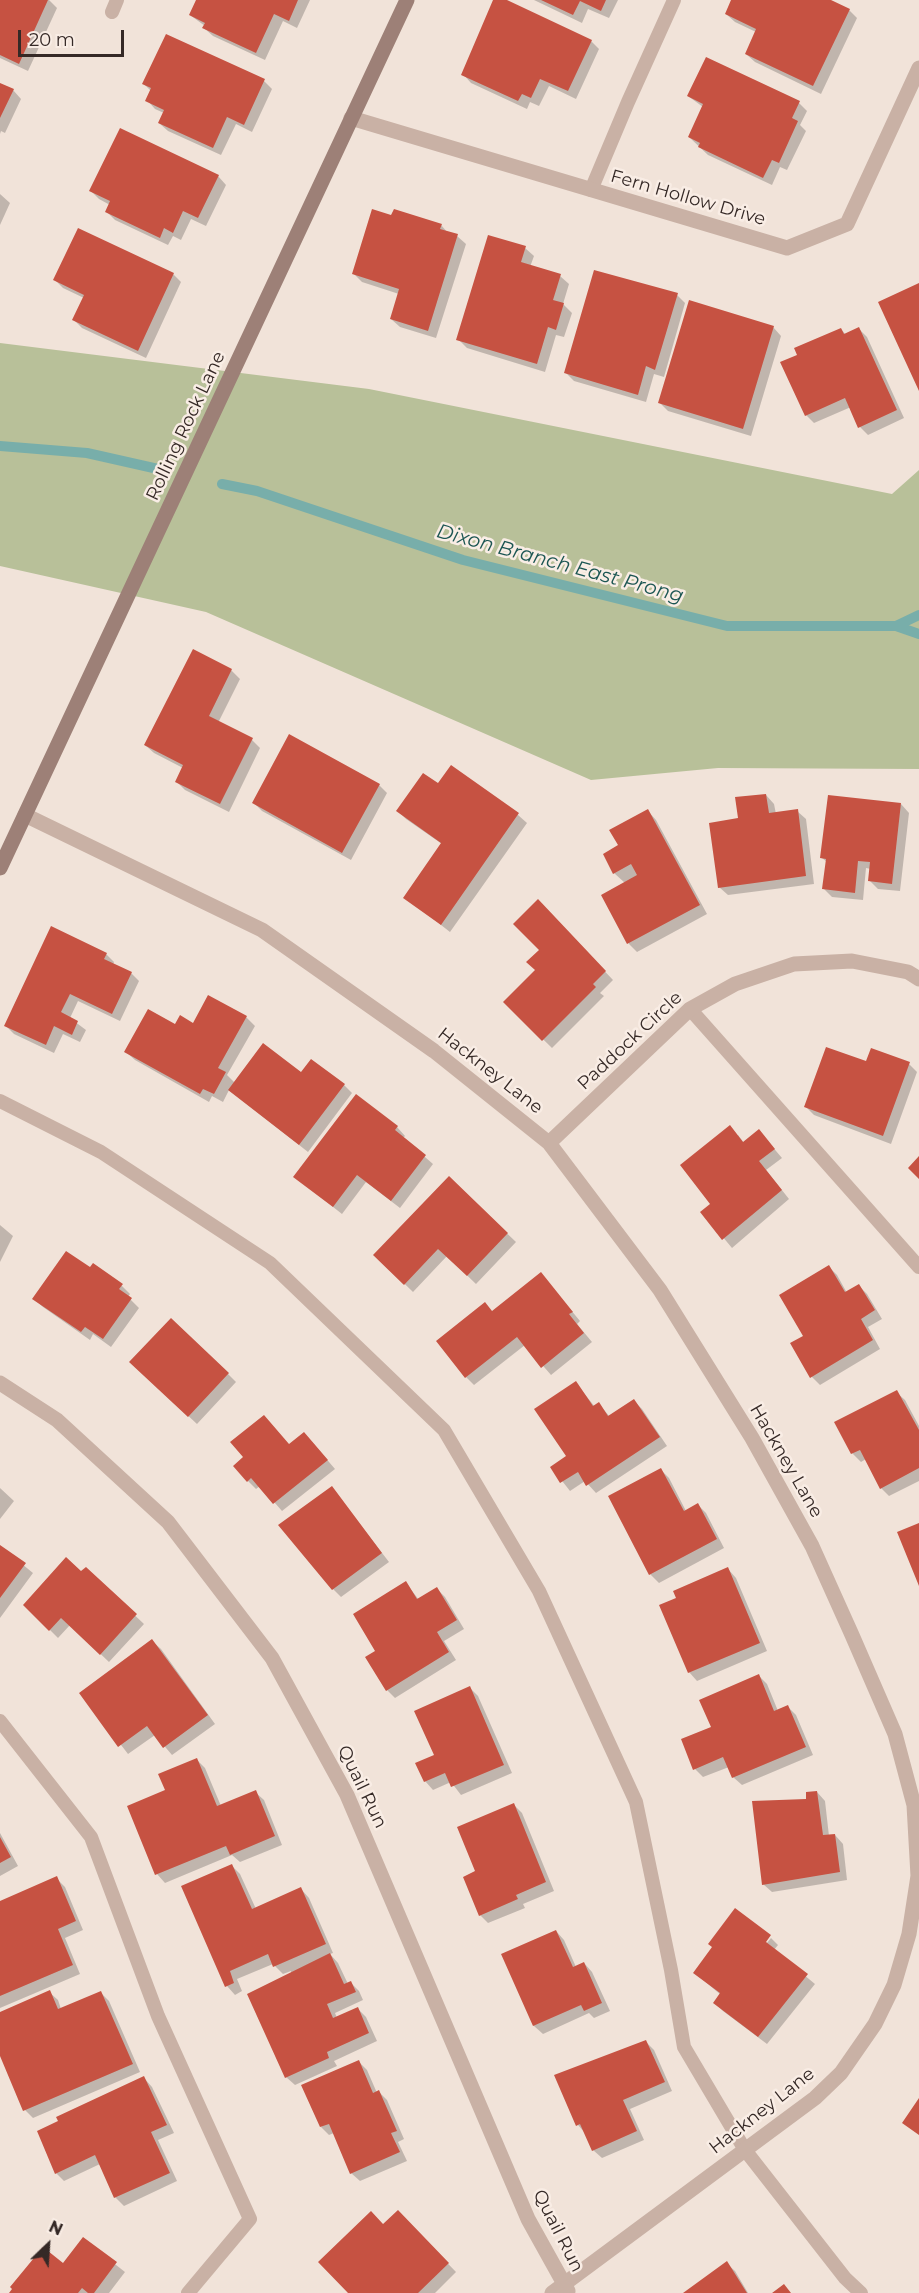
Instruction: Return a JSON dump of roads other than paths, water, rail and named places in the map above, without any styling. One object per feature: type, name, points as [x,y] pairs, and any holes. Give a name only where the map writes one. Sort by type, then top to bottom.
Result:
[{"type":"street","name":"Rolling Rock Lane","points":[[0,868],[407,0]]},
{"type":"street","name":"Fern Hollow Drive","points":[[351,118],[787,248],[847,224],[919,68]]},
{"type":"street","name":"Hackney Lane","points":[[25,815],[262,930],[434,1051],[549,1143],[660,1290],[752,1438],[812,1546],[895,1734],[914,1806],[919,1876],[909,1934],[894,1985],[875,2024],[841,2073],[816,2098],[562,2290]]},
{"type":"street","name":"Paddock Circle","points":[[549,1143],[690,1009],[735,984],[794,964],[852,961],[908,972],[919,979]]},
{"type":"street","name":"Quail Run","points":[[0,1383],[57,1420],[168,1522],[272,1658],[348,1795],[528,2218],[562,2290]]},
{"type":"lane","points":[[591,190],[674,0]]},
{"type":"lane","points":[[690,1009],[919,1268]]},
{"type":"lane","points":[[0,1101],[101,1152],[270,1263],[444,1430],[539,1591],[636,1802],[671,1970],[684,2047],[745,2150],[845,2278],[861,2293]]},
{"type":"lane","points":[[0,1720],[91,1837],[158,2016],[250,2219],[188,2293]]},
{"type":"waterway","name":"Dixon Branch East Prong","points":[[0,446],[87,453],[158,469]]},
{"type":"waterway","name":"Dixon Branch East Prong","points":[[222,484],[257,491],[463,560],[727,626],[896,626],[919,615]]},
{"type":"waterway","name":"Dixon Branch East Prong","points":[[896,626],[919,634]]}]
